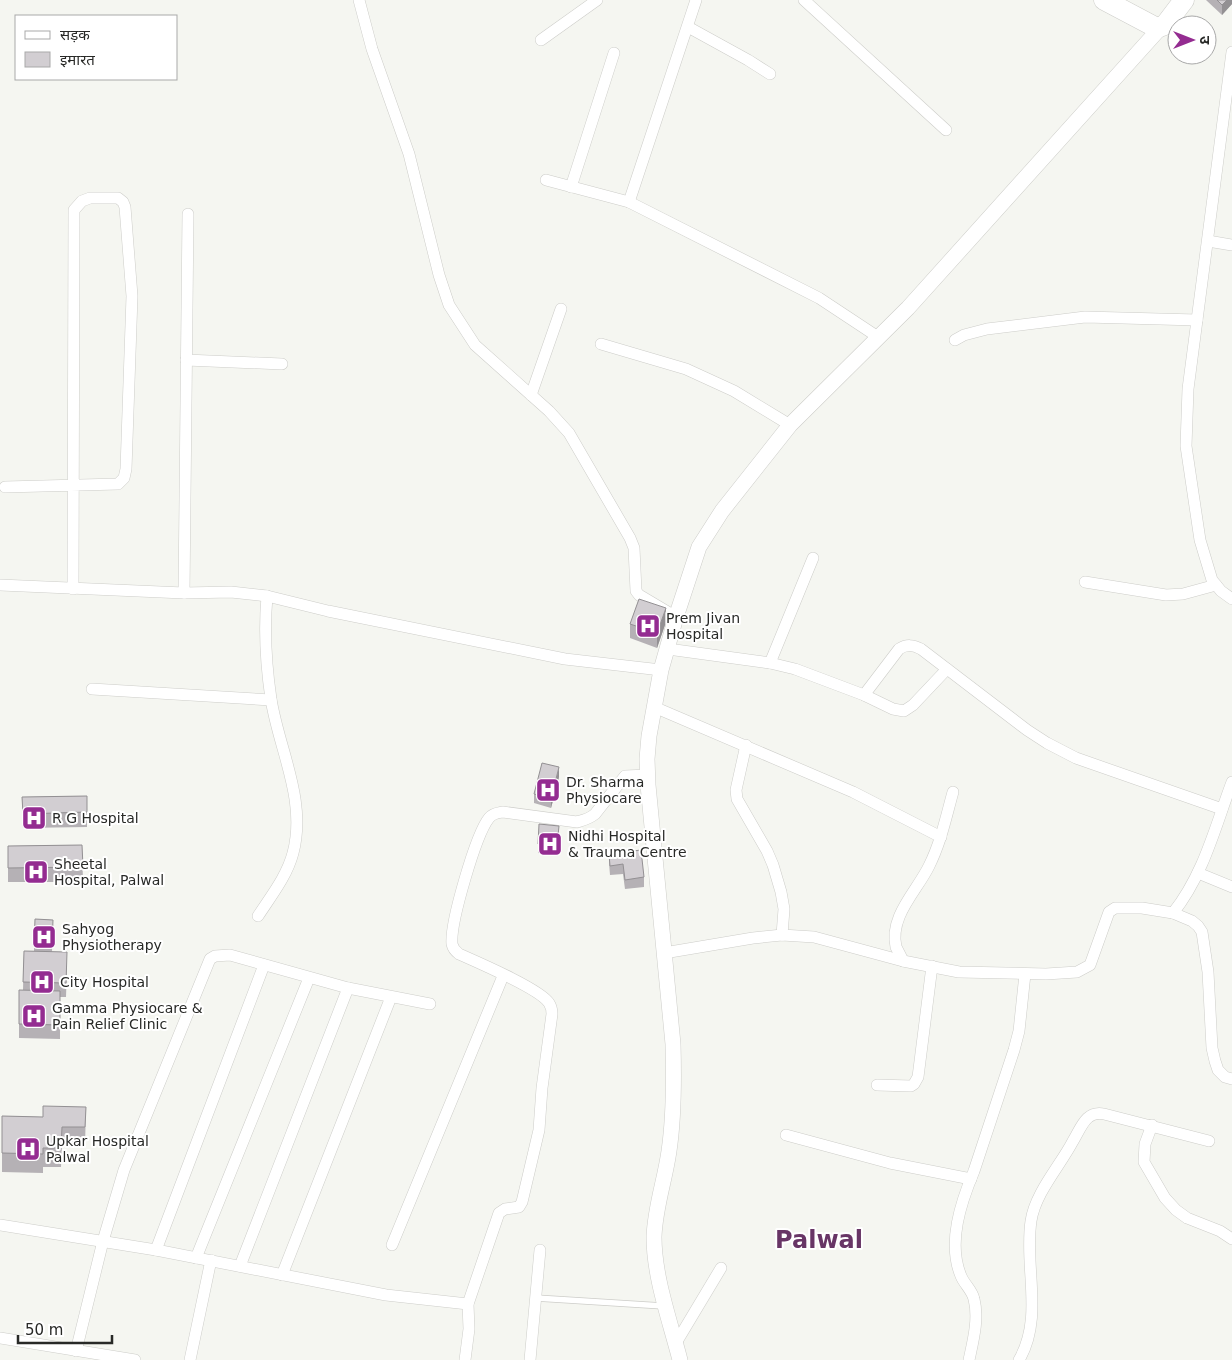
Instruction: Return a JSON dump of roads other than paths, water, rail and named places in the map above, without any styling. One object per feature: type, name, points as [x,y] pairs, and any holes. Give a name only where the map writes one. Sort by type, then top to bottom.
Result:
[{"type":"highway","points":[[1104,0],[1156,27],[1165,25],[1184,0]]},
{"type":"main road","points":[[680,1360],[656,1267],[654,1238],[657,1205],[669,1151],[674,1072],[648,774],[649,736],[661,670],[699,547],[722,511],[790,425],[908,308],[1162,27]]},
{"type":"street","points":[[359,0],[360,10],[372,49],[409,154],[439,275],[449,306],[475,345],[549,411],[569,433],[630,538],[634,548],[635,587],[638,595],[676,617]]},
{"type":"street","points":[[541,40],[597,0]]},
{"type":"street","points":[[629,202],[696,0]]},
{"type":"street","points":[[804,0],[946,130]]},
{"type":"street","points":[[688,27],[770,74]]},
{"type":"street","points":[[1232,52],[1227,127],[1208,241],[1188,389],[1186,446],[1200,540],[1212,580],[1232,599]]},
{"type":"street","points":[[571,187],[614,54]]},
{"type":"street","points":[[546,180],[629,202],[819,298],[878,337]]},
{"type":"street","points":[[4,487],[74,485],[118,484],[124,478],[126,469],[132,296],[125,207],[118,198],[90,198],[82,201],[74,210],[74,485],[73,589]]},
{"type":"street","points":[[184,593],[188,214]]},
{"type":"street","points":[[1208,241],[1232,245]]},
{"type":"street","points":[[531,395],[561,310]]},
{"type":"street","points":[[954,340],[964,335],[987,329],[1085,317],[1197,320]]},
{"type":"street","points":[[601,344],[686,369],[734,391],[790,425]]},
{"type":"street","points":[[186,360],[282,364]]},
{"type":"street","points":[[770,663],[813,558]]},
{"type":"street","points":[[1085,582],[1166,595],[1183,594],[1216,585]]},
{"type":"street","points":[[0,585],[184,593],[231,592],[267,596],[328,611],[566,659],[661,670]]},
{"type":"street","points":[[258,916],[283,878],[290,862],[294,850],[296,824],[293,788],[271,700],[265,627],[267,596]]},
{"type":"street","points":[[864,695],[899,649],[904,646],[914,646],[921,649],[1027,730],[1047,743],[1076,758],[1222,809]]},
{"type":"street","points":[[668,648],[770,663],[795,669],[864,695],[893,709],[904,711],[914,705],[947,669]]},
{"type":"street","points":[[92,689],[271,700]]},
{"type":"street","points":[[654,707],[853,792],[941,837]]},
{"type":"street","points":[[746,745],[736,790],[737,799],[767,851],[782,892],[784,909],[782,936]]},
{"type":"street","points":[[465,1360],[469,1329],[468,1304],[499,1213],[505,1209],[519,1207],[522,1202],[539,1130],[542,1088],[552,1014],[549,1003],[542,996],[459,954],[454,949],[452,943],[454,927],[472,856],[490,816],[503,812],[577,822],[589,819],[625,776],[648,774]]},
{"type":"street","points":[[1174,913],[1198,873],[1219,822],[1232,782]]},
{"type":"street","points":[[903,961],[896,946],[898,918],[929,867],[941,837],[953,792]]},
{"type":"street","points":[[1198,873],[1232,887]]},
{"type":"street","points":[[664,953],[753,938],[782,936],[814,938],[903,961],[959,972],[1025,974],[1077,972],[1090,966],[1109,912],[1115,908],[1142,908],[1174,913],[1192,921],[1202,932],[1208,972],[1212,1048],[1218,1070],[1224,1077],[1232,1079]]},
{"type":"street","points":[[76,1351],[103,1241],[124,1170],[210,959],[221,954],[230,955],[348,988],[430,1004]]},
{"type":"street","points":[[156,1250],[264,965]]},
{"type":"street","points":[[877,1085],[910,1086],[918,1078],[932,966]]},
{"type":"street","points":[[969,1360],[975,1325],[974,1300],[971,1291],[961,1276],[956,1244],[962,1204],[1019,1031],[1025,974]]},
{"type":"street","points":[[392,1245],[503,976]]},
{"type":"street","points":[[196,1258],[309,978]]},
{"type":"street","points":[[240,1266],[348,988]]},
{"type":"street","points":[[282,1275],[391,997]]},
{"type":"street","points":[[1019,1360],[1029,1334],[1032,1307],[1031,1222],[1039,1197],[1064,1159],[1087,1117],[1091,1114],[1100,1113],[1209,1141]]},
{"type":"street","points":[[1152,1125],[1145,1144],[1144,1162],[1165,1198],[1187,1218],[1220,1231],[1232,1239]]},
{"type":"street","points":[[786,1135],[890,1163],[971,1179]]},
{"type":"street","points":[[0,1225],[156,1250],[386,1295],[468,1304]]},
{"type":"street","points":[[530,1360],[540,1250]]},
{"type":"street","points":[[190,1360],[211,1260]]},
{"type":"street","points":[[676,1343],[721,1268]]},
{"type":"street","points":[[0,1338],[134,1360]]},
{"type":"lane","points":[[536,1298],[666,1306]]},
{"type":"place","name":"Prem Jivan Hospital","points":[[648,626]]},
{"type":"place","name":"Dr. Sharma Physiocare","points":[[548,790]]},
{"type":"place","name":"R G Hospital","points":[[34,818]]},
{"type":"place","name":"Nidhi Hospital & Trauma Centre","points":[[550,844]]},
{"type":"place","name":"Sheetal Hospital, Palwal","points":[[36,872]]},
{"type":"place","name":"Sahyog Physiotherapy","points":[[44,937]]},
{"type":"place","name":"City Hospital","points":[[42,982]]},
{"type":"place","name":"Gamma Physiocare & Pain Relief Clinic","points":[[34,1016]]},
{"type":"place","name":"Upkar Hospital Palwal","points":[[28,1149]]},
{"type":"district","name":"Palwal","points":[[819,1240]]}]
